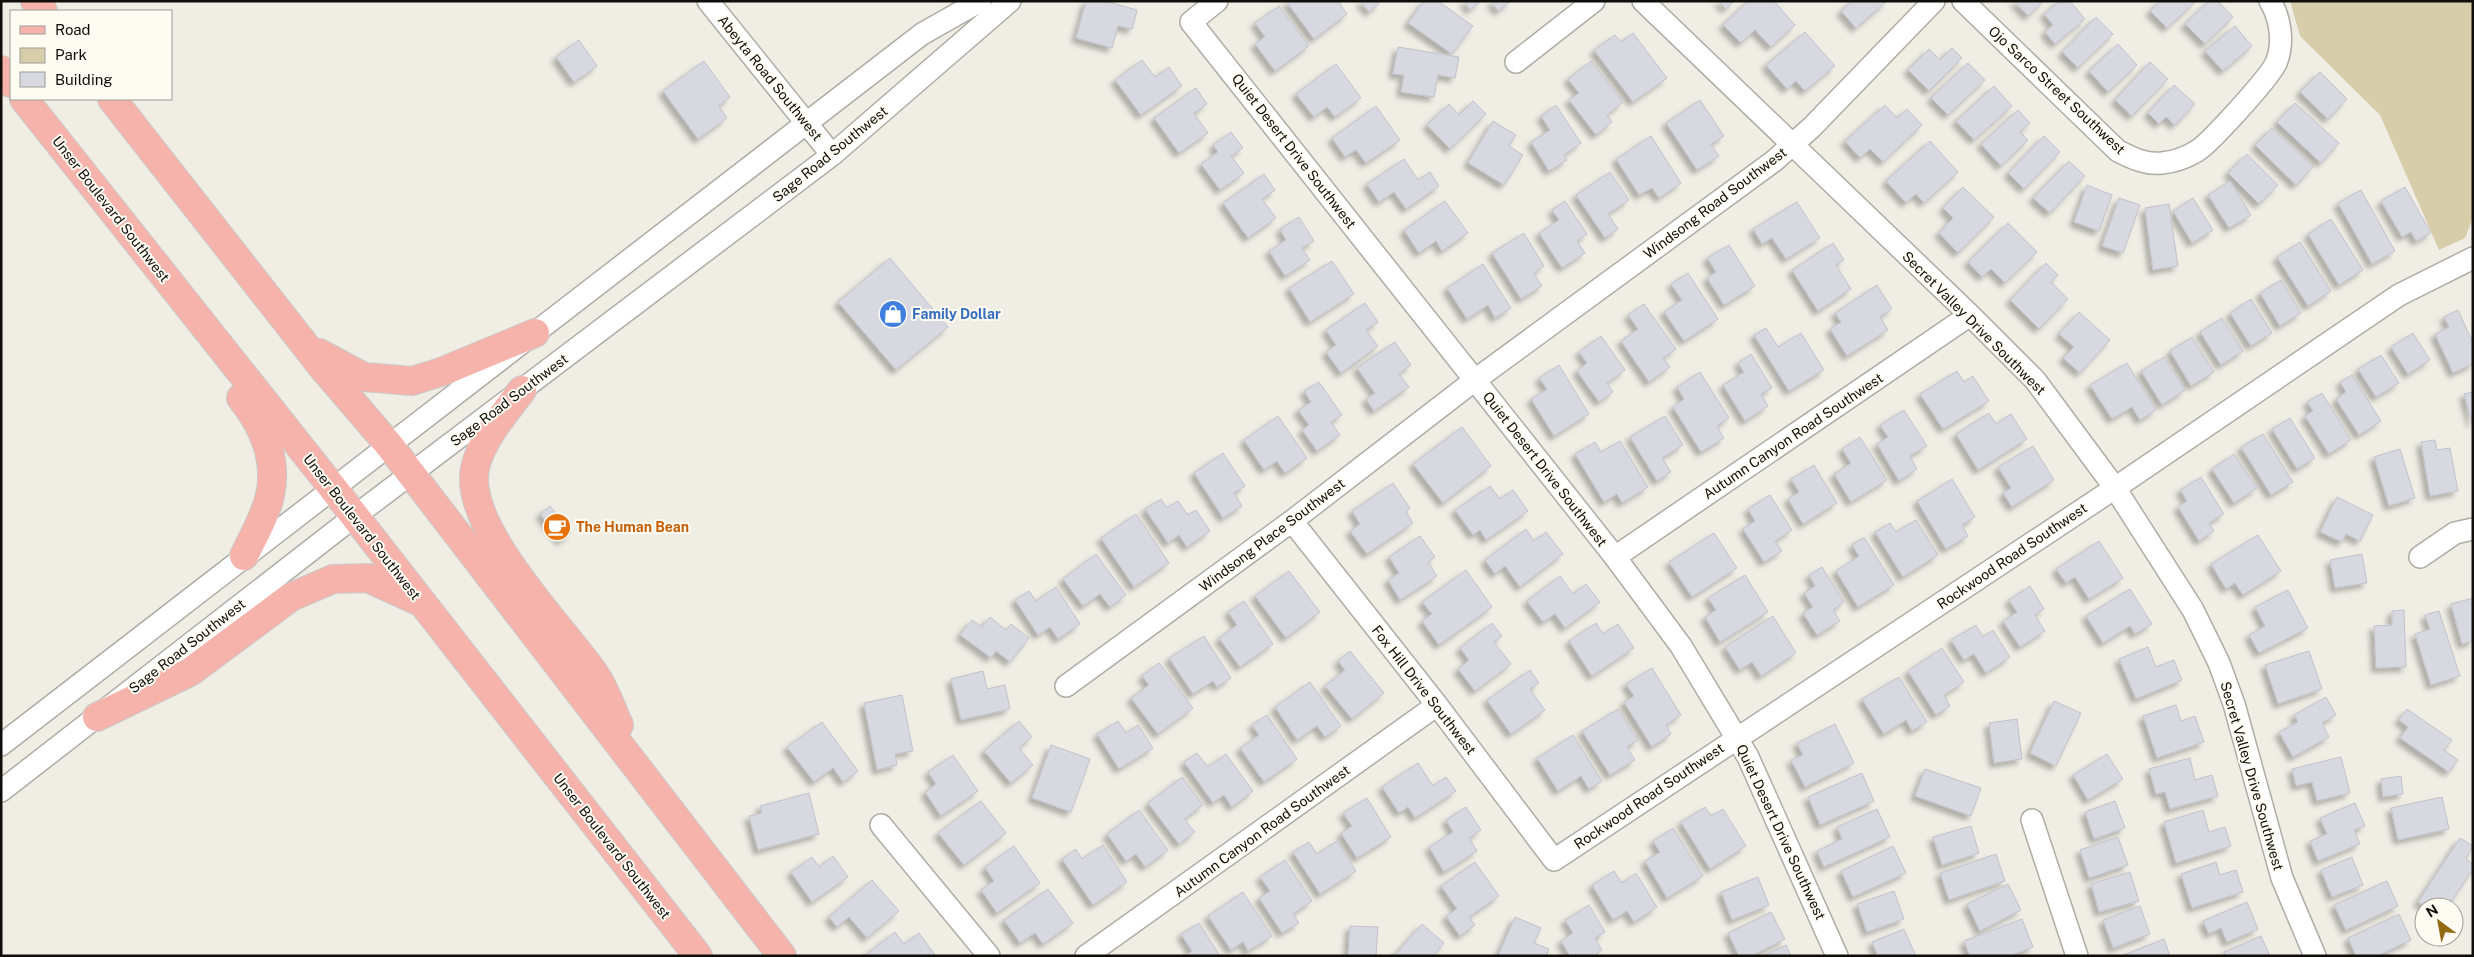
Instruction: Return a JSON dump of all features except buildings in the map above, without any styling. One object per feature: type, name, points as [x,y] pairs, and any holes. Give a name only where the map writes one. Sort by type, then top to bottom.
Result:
[{"type":"main road","points":[[1,70],[10,82]]},
{"type":"main road","name":"Unser Boulevard Southwest","points":[[25,100],[355,516],[420,602],[698,956]]},
{"type":"main road","points":[[113,100],[306,346],[389,445],[782,956]]},
{"type":"main road","points":[[63,148],[75,188],[249,407],[258,422],[267,443],[274,475],[270,497],[244,556]]},
{"type":"main road","points":[[306,346],[364,377],[412,380],[441,372],[534,333]]},
{"type":"main road","points":[[522,390],[491,431],[475,465],[475,490],[481,516],[511,566],[596,675],[639,770]]},
{"type":"main road","points":[[97,717],[190,672],[291,597],[333,579],[368,578],[420,602]]},
{"type":"street","name":"Abeyta Road Southwest","points":[[708,1],[832,155]]},
{"type":"street","points":[[1,745],[332,487],[922,34],[980,1]]},
{"type":"street","name":"Sage Road Southwest","points":[[1,791],[355,516],[832,155],[1010,1]]},
{"type":"street","name":"Quiet Desert Drive Southwest","points":[[1217,1],[1191,22],[1615,557],[1681,646],[1738,738],[1770,803],[1837,956]]},
{"type":"street","points":[[1516,62],[1594,1]]},
{"type":"street","name":"Secret Valley Drive Southwest","points":[[1644,1],[2035,380],[2115,488],[2193,610],[2219,663],[2234,704],[2282,878],[2315,956]]},
{"type":"street","name":"Windsong Road Southwest","points":[[1475,380],[1792,145],[1934,1]]},
{"type":"street","name":"Ojo Sarco Street Southwest","points":[[1963,1],[2118,151],[2136,160],[2160,164],[2181,159],[2199,150],[2265,80],[2276,63],[2281,43],[2279,25],[2270,1]]},
{"type":"street","name":"Rockwood Road Southwest","points":[[1554,860],[2115,488],[2399,296],[2473,258]]},
{"type":"street","name":"Autumn Canyon Road Southwest","points":[[1615,557],[1970,315]]},
{"type":"street","name":"Windsong Place Southwest","points":[[1066,686],[1292,521],[1475,380]]},
{"type":"street","name":"Fox Hill Drive Southwest","points":[[1292,521],[1437,705],[1554,860]]},
{"type":"street","points":[[2420,557],[2455,533],[2473,529]]},
{"type":"street","name":"Autumn Canyon Road Southwest","points":[[1086,956],[1437,705]]},
{"type":"street","points":[[2032,820],[2077,956]]},
{"type":"street","points":[[881,825],[989,956]]},
{"type":"green space","points":[[2290,1],[2473,1],[2473,218],[2465,238],[2439,250],[2380,115],[2300,36]]},
{"type":"place","name":"Family Dollar","points":[[893,314]]},
{"type":"place","name":"The Human Bean","points":[[557,527]]}]
